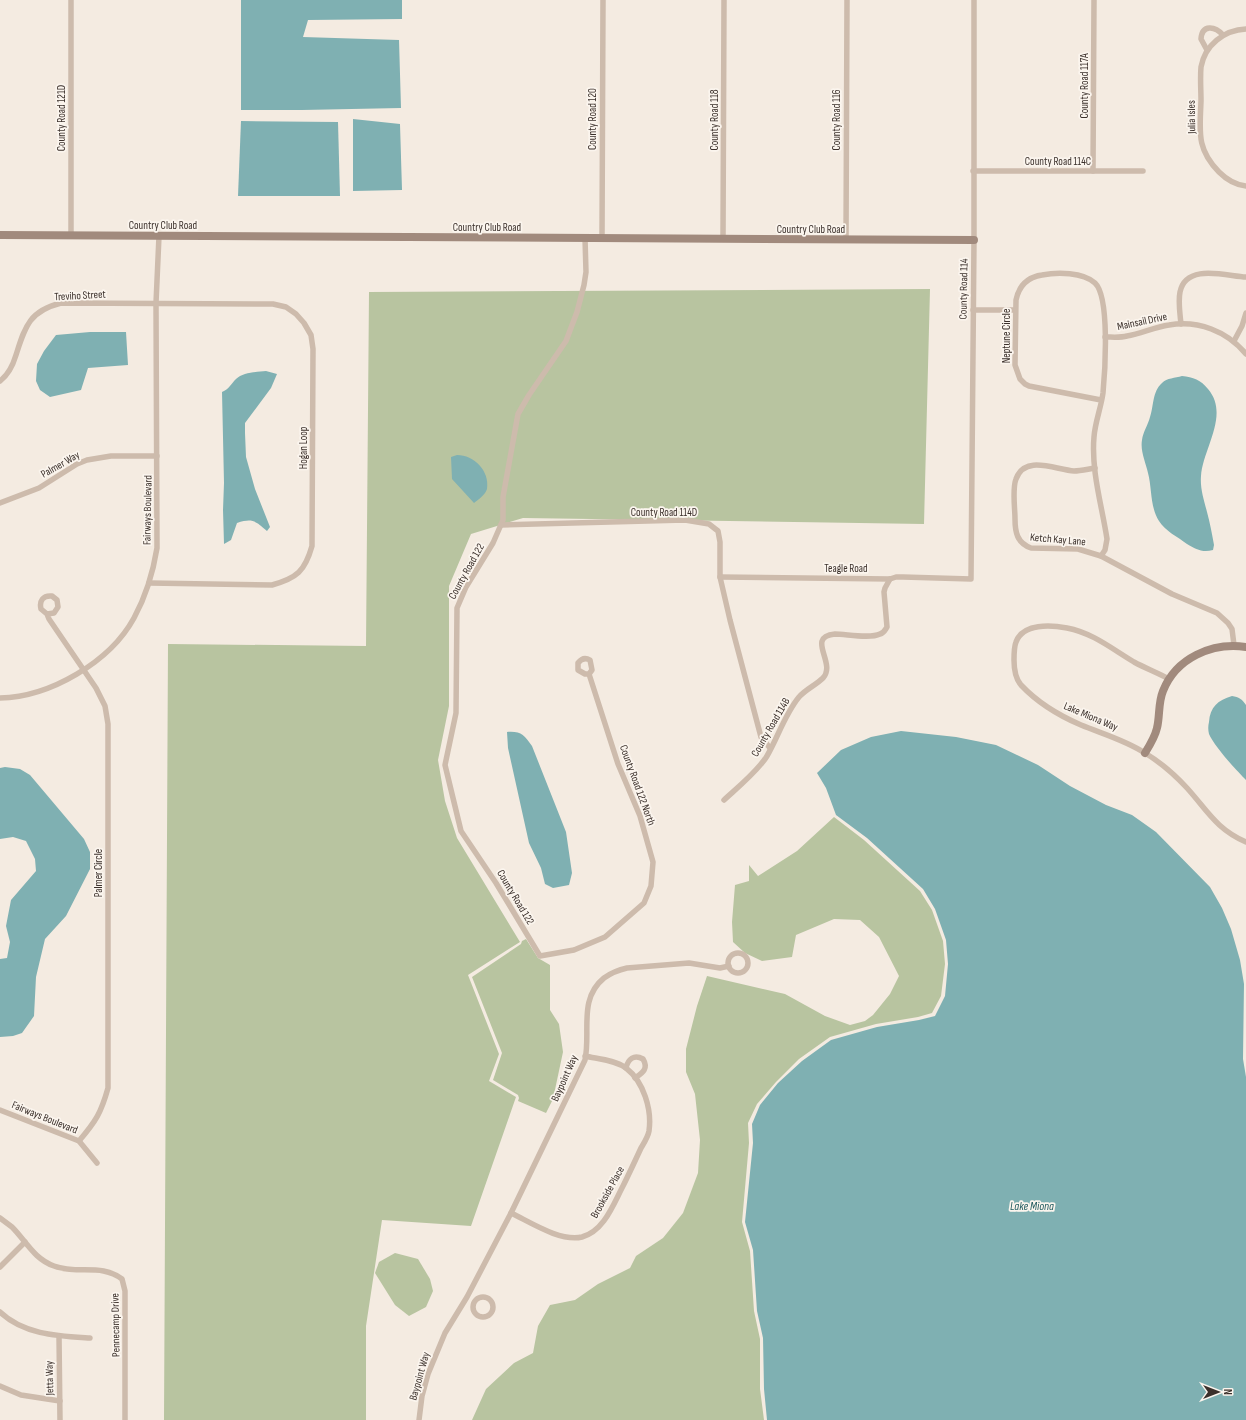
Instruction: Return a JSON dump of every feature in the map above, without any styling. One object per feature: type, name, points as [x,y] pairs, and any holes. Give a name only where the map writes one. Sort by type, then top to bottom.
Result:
[{"type":"street","name":"County Road 121D","points":[[71,0],[71,235]]},
{"type":"street","name":"County Road 120","points":[[602,0],[602,238]]},
{"type":"street","name":"County Road 118","points":[[723,239],[724,0]]},
{"type":"street","name":"County Road 116","points":[[846,240],[847,0]]},
{"type":"street","name":"County Road 114","points":[[971,579],[974,240],[974,0]]},
{"type":"street","name":"County Road 117A","points":[[1093,171],[1094,0]]},
{"type":"street","name":"Julia Isles","points":[[1223,35],[1218,29],[1213,28],[1204,31],[1202,34],[1201,39],[1207,50],[1202,63],[1200,134],[1206,156],[1221,174],[1232,182],[1246,186]]},
{"type":"street","points":[[1207,50],[1223,35],[1246,29]]},
{"type":"street","name":"County Road 114C","points":[[973,171],[1143,171]]},
{"type":"street","name":"Country Club Road","points":[[0,235],[974,240]]},
{"type":"street","name":"Fairways Boulevard","points":[[0,698],[10,698],[47,689],[64,682],[83,670],[113,646],[133,619],[149,584],[157,548],[156,303],[159,236]]},
{"type":"street","name":"County Road 122","points":[[540,956],[496,883],[461,831],[445,765],[456,713],[457,608],[466,587],[494,543],[501,526],[503,497],[518,414],[529,395],[566,341],[577,312],[586,272],[585,238]]},
{"type":"street","points":[[1180,324],[1180,293],[1184,283],[1192,276],[1207,273],[1246,277]]},
{"type":"street","name":"Neptune Circle","points":[[1101,400],[1024,384],[1017,372],[1015,365],[1015,310],[1017,294],[1022,286],[1032,277],[1046,274],[1071,274],[1088,278],[1099,288],[1104,314],[1105,337],[1103,392],[1094,436],[1095,468],[1107,539],[1105,550],[1101,556]]},
{"type":"street","name":"Treviho Street","points":[[0,381],[12,366],[28,323],[43,309],[61,303],[156,303]]},
{"type":"street","name":"Hogan Loop","points":[[149,584],[272,585],[287,580],[300,572],[308,561],[312,546],[313,349],[311,335],[304,323],[296,314],[286,307],[273,304],[156,303]]},
{"type":"street","points":[[973,310],[1015,310]]},
{"type":"street","points":[[1234,341],[1242,326],[1246,313]]},
{"type":"street","name":"Mainsail Drive","points":[[1105,337],[1126,337],[1167,325],[1198,325],[1225,335],[1234,341],[1246,354]]},
{"type":"street","name":"Palmer Way","points":[[0,503],[39,488],[76,464],[87,460],[111,456],[157,456]]},
{"type":"street","name":"Ketch Kay Lane","points":[[1095,468],[1076,471],[1031,465],[1019,473],[1015,485],[1015,529],[1020,541],[1024,546],[1031,548],[1073,548],[1101,556],[1172,594],[1217,613],[1232,629],[1234,646]]},
{"type":"street","name":"County Road 114D","points":[[501,526],[685,520],[703,522],[713,526],[718,531],[719,535],[720,578],[730,620],[761,737],[770,748]]},
{"type":"street","name":"Teagle Road","points":[[720,578],[903,577],[971,579]]},
{"type":"street","name":"County Road 114B","points":[[724,800],[762,762],[797,700],[808,688],[824,677],[827,672],[821,641],[824,637],[828,634],[876,636],[883,633],[887,627],[884,592],[890,578]]},
{"type":"street","name":"Palmer Circle","points":[[47,614],[96,688],[104,706],[108,724],[108,1088],[103,1105],[95,1122],[79,1141]]},
{"type":"street","name":"Lake Miona Way","points":[[1169,679],[1134,662],[1097,638],[1077,630],[1054,626],[1034,627],[1026,630],[1020,635],[1014,647],[1015,673],[1022,685],[1033,695],[1056,712],[1124,741],[1145,753],[1178,779],[1214,822],[1246,842]]},
{"type":"street","points":[[1145,753],[1157,729],[1160,701],[1163,691],[1175,671],[1186,661],[1211,649],[1234,646],[1246,647]]},
{"type":"street","name":"County Road 122 North","points":[[540,956],[574,950],[606,937],[644,904],[651,886],[653,862],[640,816],[618,764],[589,674]]},
{"type":"street","name":"Baypoint Way","points":[[419,1420],[422,1396],[436,1353],[445,1333],[467,1297],[511,1213],[586,1056],[587,1007],[591,994],[598,983],[609,974],[620,969],[689,963],[720,968],[729,966]]},
{"type":"street","name":"Brookside Place","points":[[511,1213],[557,1235],[571,1237],[582,1236],[600,1226],[611,1210],[648,1132],[649,1112],[643,1092],[635,1078],[626,1068],[614,1062],[586,1056]]},
{"type":"street","points":[[626,1068],[627,1062],[632,1058],[638,1057],[643,1060],[646,1067],[645,1071],[635,1078]]},
{"type":"street","name":"Fairways Boulevard","points":[[0,1110],[79,1141],[97,1163]]},
{"type":"street","name":"Pennecamp Drive","points":[[0,1218],[12,1227],[44,1262],[66,1270],[104,1270],[114,1273],[122,1279],[125,1291],[125,1420]]},
{"type":"street","points":[[0,1267],[25,1242]]},
{"type":"street","points":[[467,1297],[475,1301]]},
{"type":"street","points":[[0,1312],[4,1316],[27,1329],[49,1335],[90,1338]]},
{"type":"street","name":"Jetta Way","points":[[58,1336],[60,1420]]},
{"type":"street","points":[[0,1386],[21,1395],[60,1401]]},
{"type":"green space","points":[[930,289],[924,524],[523,518],[471,534],[449,586],[449,706],[438,760],[445,801],[457,838],[520,942],[468,975],[499,1054],[489,1081],[516,1097],[471,1226],[382,1220],[366,1326],[366,1420],[164,1420],[168,644],[366,646],[369,292]]},
{"type":"green space","points":[[834,817],[864,840],[920,891],[932,910],[943,941],[945,964],[941,996],[932,1013],[918,1017],[876,1024],[830,1037],[799,1059],[776,1082],[757,1104],[748,1123],[749,1143],[742,1222],[750,1251],[754,1311],[760,1339],[760,1389],[764,1420],[472,1420],[486,1389],[514,1363],[533,1353],[538,1326],[550,1305],[575,1300],[598,1284],[630,1268],[636,1256],[663,1238],[683,1213],[698,1173],[700,1140],[695,1094],[686,1072],[686,1049],[697,1006],[707,976],[785,994],[825,1016],[850,1025],[865,1021],[873,1015],[890,994],[899,976],[879,937],[860,920],[834,919],[796,935],[792,957],[762,961],[745,953],[733,942],[732,922],[735,885],[749,881],[749,865],[758,876],[797,851]]},
{"type":"green space","points":[[526,939],[538,958],[550,965],[550,1010],[559,1024],[563,1052],[553,1099],[546,1113],[518,1101],[518,1095],[493,1080],[502,1053],[472,977],[521,944],[522,941]]},
{"type":"green space","points":[[395,1253],[418,1259],[430,1279],[433,1291],[426,1307],[409,1316],[395,1305],[375,1273],[379,1262]]},
{"type":"water","points":[[241,0],[402,0],[402,19],[308,20],[303,37],[399,40],[401,108],[241,110]]},
{"type":"water","points":[[353,119],[400,124],[402,190],[353,191]]},
{"type":"water","points":[[241,121],[338,122],[340,196],[238,196]]},
{"type":"water","points":[[90,332],[126,332],[128,365],[88,368],[81,390],[50,397],[40,390],[36,381],[37,364],[44,351],[56,335]]},
{"type":"water","points":[[266,371],[277,374],[271,388],[245,423],[245,433],[246,457],[255,489],[270,527],[267,531],[254,521],[237,523],[231,540],[224,544],[222,392],[242,375]]},
{"type":"water","points":[[1182,376],[1190,377],[1203,383],[1214,399],[1216,410],[1214,432],[1201,476],[1202,494],[1214,545],[1213,550],[1209,551],[1199,550],[1187,544],[1168,531],[1159,521],[1154,510],[1142,448],[1143,437],[1156,391],[1164,381]]},
{"type":"water","points":[[457,455],[475,461],[480,465],[486,476],[487,489],[482,497],[474,503],[452,479],[451,457]]},
{"type":"water","points":[[1232,696],[1237,697],[1246,705],[1246,780],[1220,751],[1209,734],[1208,726],[1213,708],[1219,702]]},
{"type":"water","name":"Lake Miona","points":[[901,731],[956,737],[996,745],[1038,765],[1070,786],[1106,805],[1132,815],[1156,832],[1210,887],[1222,908],[1231,929],[1240,960],[1244,984],[1243,1059],[1246,1077],[1246,1420],[767,1420],[764,1389],[763,1338],[757,1311],[753,1250],[745,1222],[753,1143],[752,1124],[760,1105],[778,1083],[802,1061],[831,1040],[877,1027],[935,1016],[945,996],[948,964],[946,940],[935,909],[923,889],[867,838],[836,815],[826,788],[817,773],[841,750],[871,737]]},
{"type":"water","points":[[507,732],[522,734],[532,746],[566,832],[572,873],[569,885],[553,888],[545,884],[541,868],[529,843],[508,748]]},
{"type":"water","points":[[5,767],[20,769],[30,775],[84,839],[90,852],[90,869],[66,916],[45,939],[36,977],[34,1016],[22,1033],[13,1036],[0,1037],[0,959],[7,958],[10,942],[6,926],[11,900],[36,871],[35,859],[26,841],[13,837],[0,839],[0,768]]}]
